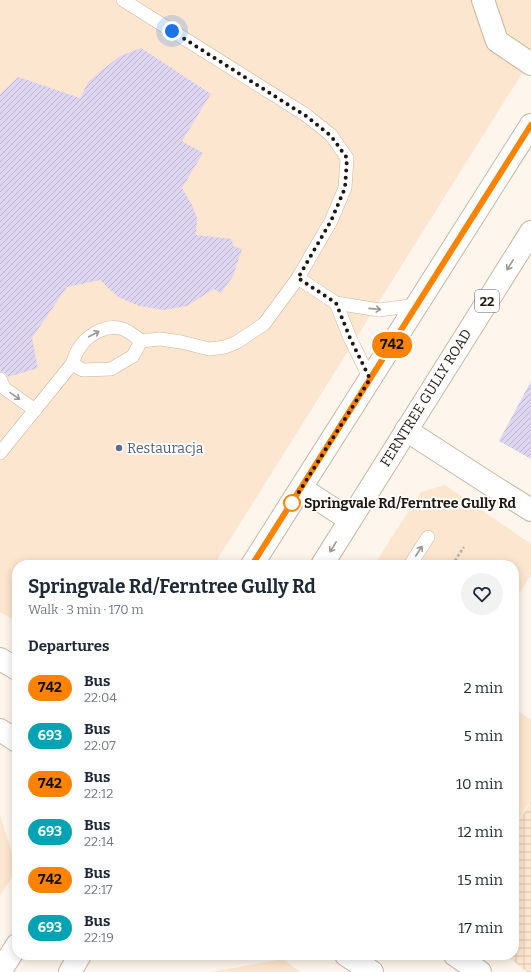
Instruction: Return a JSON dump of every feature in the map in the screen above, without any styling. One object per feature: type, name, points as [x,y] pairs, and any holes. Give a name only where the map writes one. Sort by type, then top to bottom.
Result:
[{"type":"main road","points":[[483,0],[497,41],[531,64]]},
{"type":"main road","points":[[255,560],[531,125]]},
{"type":"main road","name":"FERNTREE GULLY ROAD","points":[[325,560],[531,232]]},
{"type":"main road","points":[[406,430],[531,510]]},
{"type":"main road","points":[[301,488],[350,520]]},
{"type":"main road","points":[[0,659],[12,667]]},
{"type":"main road","points":[[0,972],[12,953]]},
{"type":"main road","points":[[70,972],[77,960]]},
{"type":"main road","points":[[354,960],[372,972]]},
{"type":"main road","points":[[462,960],[480,972]]},
{"type":"lane","points":[[0,453],[72,364],[77,351],[84,341],[93,333],[108,329],[120,328],[132,333],[141,341],[160,339],[210,348],[225,347],[237,342],[264,324],[298,278],[331,221],[345,188],[347,158],[331,136],[306,116],[123,0]]},
{"type":"lane","points":[[298,278],[336,303],[379,310],[417,305]]},
{"type":"lane","points":[[336,303],[350,338],[370,379]]},
{"type":"lane","points":[[72,364],[83,370],[111,369],[133,356],[141,341]]},
{"type":"lane","points":[[0,379],[4,388],[35,410]]},
{"type":"lane","points":[[413,560],[428,537]]},
{"type":"path","points":[[455,560],[464,546]]},
{"type":"shaded area","points":[[0,0],[531,0],[531,59],[217,560],[12,560],[12,619],[0,612]]},
{"type":"shaded area","points":[[445,485],[531,544],[531,575],[519,594],[519,560],[377,560],[421,492]]},
{"type":"shaded area","points":[[519,712],[531,720],[531,800],[519,819]]},
{"type":"shaded area","points":[[531,802],[531,972],[527,972],[511,960],[519,960],[519,820]]},
{"type":"shaded area","points":[[0,815],[12,853],[12,877],[0,896]]},
{"type":"shaded area","points":[[284,960],[300,972],[211,972]]},
{"type":"building","points":[[141,48],[211,94],[182,141],[203,153],[182,188],[192,205],[197,218],[196,235],[232,239],[233,246],[242,249],[233,276],[221,293],[214,289],[187,306],[163,310],[139,306],[118,297],[100,280],[67,287],[32,338],[38,368],[8,377],[5,373],[0,371],[0,94],[18,77],[80,98],[89,81],[102,70],[120,56]]},
{"type":"building","points":[[531,381],[531,459],[499,441]]},
{"type":"bus line","name":"742","points":[[255,560],[531,125]]},
{"type":"place","name":"Restauracja","points":[[119,448]]},
{"type":"place","name":"Springvale Rd/Ferntree Gully Rd","points":[[292,503]]},
{"type":"route","points":[[172,31],[306,116],[331,136],[347,158],[345,188],[331,221],[298,278],[336,303],[350,338],[370,379],[292,503]]}]
